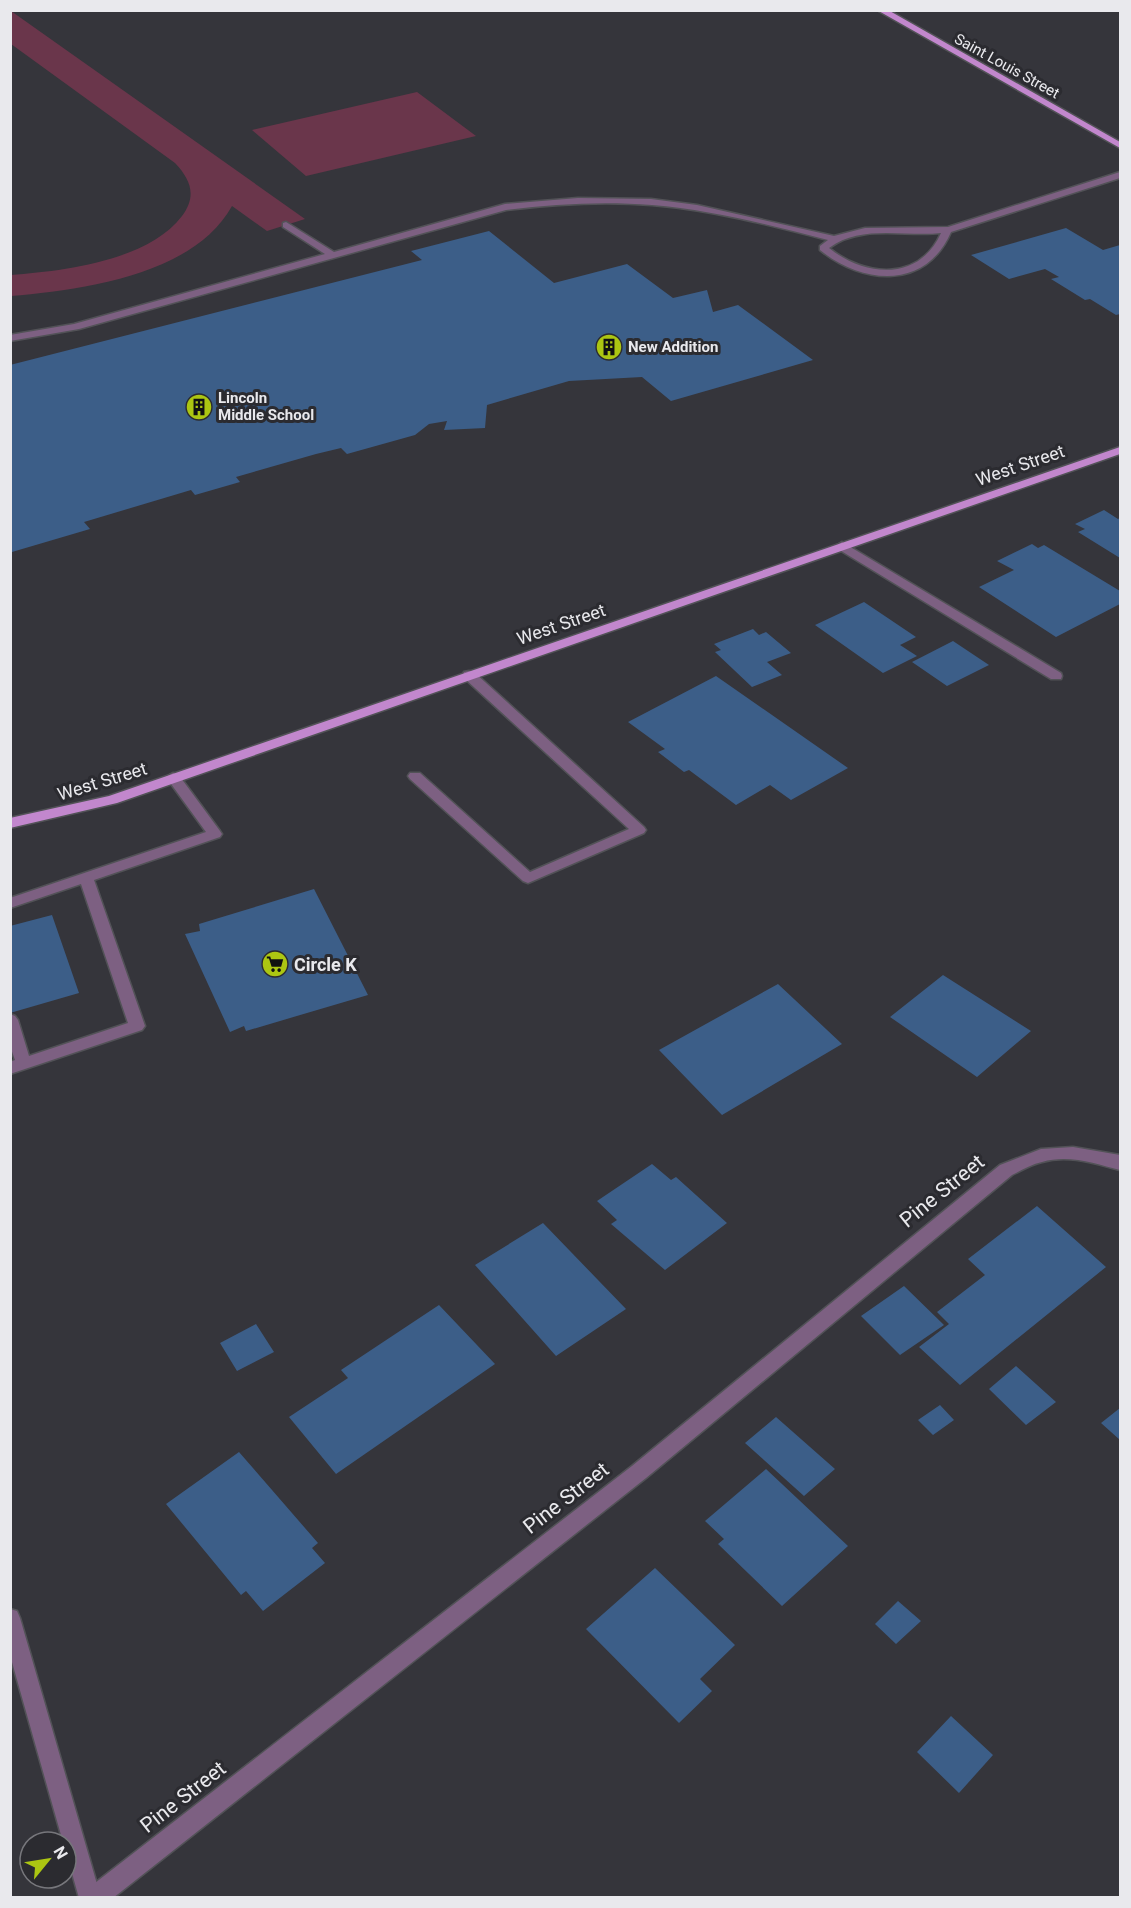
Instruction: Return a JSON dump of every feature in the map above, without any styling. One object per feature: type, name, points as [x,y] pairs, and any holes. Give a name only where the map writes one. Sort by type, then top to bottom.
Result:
[{"type":"main road","name":"Saint Louis Street","points":[[881,10],[1120,145]]},
{"type":"main road","name":"West Street","points":[[10,823],[112,800],[1120,450]]},
{"type":"street","points":[[10,338],[75,327],[505,207],[555,201],[634,201],[695,207],[835,239],[880,230],[947,230],[1074,193],[1120,175]]},
{"type":"street","points":[[286,225],[331,254]]},
{"type":"street","points":[[835,239],[823,248],[832,257],[873,272],[892,272],[913,268],[930,258],[939,247],[947,230]]},
{"type":"street","points":[[842,546],[1056,676]]},
{"type":"street","points":[[416,776],[528,878],[639,830],[469,675]]},
{"type":"street","points":[[10,903],[215,834],[173,777]]},
{"type":"street","points":[[10,1020],[17,1066],[137,1026],[86,879]]},
{"type":"street","name":"Pine Street","points":[[92,1898],[639,1472],[1006,1170],[1041,1155],[1073,1153],[1115,1160],[1120,1164]]},
{"type":"street","points":[[10,1618],[92,1898]]},
{"type":"shaded area","points":[[11,11],[305,219],[267,231],[232,206],[215,229],[191,248],[164,263],[134,275],[102,283],[11,296],[11,275],[103,261],[148,244],[167,231],[182,216],[187,209],[191,195],[185,176],[175,163],[11,44]]},
{"type":"shaded area","points":[[417,92],[476,136],[306,176],[252,130]]},
{"type":"building","points":[[1066,228],[1103,250],[1120,245],[1120,314],[1116,315],[1090,299],[1085,300],[1051,279],[1059,277],[1045,269],[1009,279],[971,255]]},
{"type":"building","name":"Lincoln Middle School","points":[[489,231],[554,283],[627,264],[673,298],[707,290],[713,312],[738,305],[813,360],[671,401],[642,377],[569,381],[487,405],[485,428],[444,430],[447,421],[429,424],[415,435],[347,454],[341,448],[316,454],[236,477],[240,482],[195,495],[191,490],[84,522],[90,529],[12,552],[10,550],[10,365],[422,260],[411,251]]},
{"type":"building","points":[[1104,510],[1120,518],[1120,558],[1078,532],[1085,529],[1075,524]]},
{"type":"building","points":[[1032,544],[1038,548],[1044,545],[1120,591],[1120,604],[1056,637],[979,587],[1014,570],[997,561]]},
{"type":"building","points":[[864,602],[916,637],[900,645],[917,656],[883,673],[815,625]]},
{"type":"building","points":[[753,629],[759,635],[766,632],[791,653],[767,662],[782,675],[752,687],[715,652],[721,650],[714,644]]},
{"type":"building","points":[[953,641],[989,665],[947,686],[912,662]]},
{"type":"building","points":[[716,676],[848,768],[791,800],[770,785],[736,805],[689,770],[684,772],[658,752],[665,749],[628,722]]},
{"type":"building","name":"Circle K","points":[[314,889],[368,995],[246,1031],[244,1026],[230,1032],[185,934],[200,931],[199,924]]},
{"type":"building","points":[[52,915],[79,993],[10,1013],[10,926]]},
{"type":"building","points":[[943,975],[1031,1031],[977,1077],[890,1017]]},
{"type":"building","points":[[778,984],[842,1044],[722,1115],[659,1050]]},
{"type":"building","points":[[652,1164],[671,1180],[676,1177],[727,1223],[665,1270],[611,1224],[617,1220],[597,1201]]},
{"type":"building","points":[[1037,1206],[1106,1267],[960,1385],[919,1347],[949,1324],[937,1312],[985,1275],[968,1259]]},
{"type":"building","points":[[543,1223],[626,1309],[556,1356],[475,1265]]},
{"type":"building","points":[[904,1286],[944,1325],[900,1355],[861,1316]]},
{"type":"building","points":[[439,1305],[495,1364],[336,1474],[289,1417],[348,1378],[341,1370]]},
{"type":"building","points":[[256,1324],[274,1352],[237,1371],[220,1343]]},
{"type":"building","points":[[1016,1366],[1056,1402],[1026,1425],[989,1389]]},
{"type":"building","points":[[940,1405],[954,1420],[933,1435],[918,1420]]},
{"type":"building","points":[[1120,1408],[1120,1440],[1101,1423]]},
{"type":"building","points":[[776,1417],[835,1469],[804,1496],[745,1443]]},
{"type":"building","points":[[239,1452],[318,1543],[312,1548],[325,1563],[263,1611],[246,1591],[241,1595],[166,1504]]},
{"type":"building","points":[[766,1469],[848,1546],[782,1606],[718,1544],[724,1539],[705,1521]]},
{"type":"building","points":[[655,1568],[735,1645],[700,1679],[712,1691],[679,1723],[586,1629]]},
{"type":"building","points":[[898,1601],[921,1621],[896,1644],[875,1624]]},
{"type":"building","points":[[951,1716],[993,1755],[959,1793],[917,1752]]},
{"type":"place","name":"New Addition","points":[[609,347]]},
{"type":"place","name":"Lincoln Middle School","points":[[199,407]]},
{"type":"place","name":"Circle K","points":[[275,964]]}]
